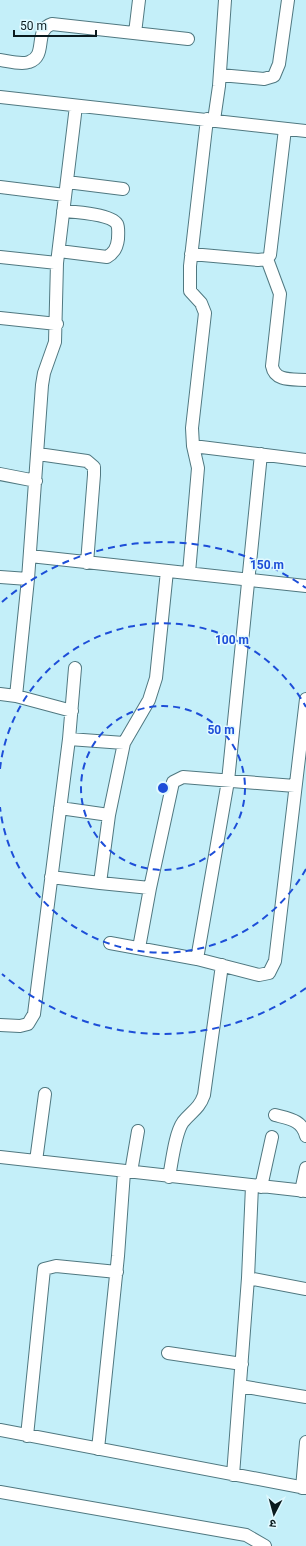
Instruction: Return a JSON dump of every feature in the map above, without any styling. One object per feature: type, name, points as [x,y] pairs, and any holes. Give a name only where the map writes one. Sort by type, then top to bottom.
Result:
[{"type":"street","points":[[135,33],[139,0]]},
{"type":"street","points":[[189,573],[198,482],[198,461],[193,446],[192,428],[205,313],[201,303],[190,290],[191,254],[211,119],[220,75],[226,0]]},
{"type":"street","points":[[220,75],[264,79],[274,76],[279,64],[288,0]]},
{"type":"street","points":[[0,60],[29,62],[36,58],[39,54],[42,33],[47,26],[52,24],[188,39]]},
{"type":"street","points":[[0,97],[211,119],[306,131]]},
{"type":"street","points":[[16,696],[30,556],[42,385],[44,373],[54,348],[57,324],[57,263],[76,106]]},
{"type":"street","points":[[191,254],[258,260],[266,259],[270,255],[285,129]]},
{"type":"street","points":[[67,182],[123,189]]},
{"type":"street","points":[[0,187],[65,195]]},
{"type":"street","points":[[59,251],[99,257],[107,256],[112,254],[116,248],[118,238],[117,225],[114,221],[92,214],[64,211]]},
{"type":"street","points":[[0,257],[57,263]]},
{"type":"street","points":[[266,259],[280,294],[272,366],[273,373],[284,378],[306,380]]},
{"type":"street","points":[[0,318],[57,324]]},
{"type":"street","points":[[193,446],[306,460]]},
{"type":"street","points":[[38,454],[87,461],[94,467],[87,563]]},
{"type":"street","points":[[197,958],[228,781],[261,454]]},
{"type":"street","points":[[0,474],[36,481]]},
{"type":"street","points":[[30,556],[306,586]]},
{"type":"street","points":[[100,883],[109,815],[124,744],[149,700],[156,678],[167,571]]},
{"type":"street","points":[[0,577],[28,579]]},
{"type":"street","points":[[0,1025],[20,1026],[28,1024],[34,1014],[69,739],[75,668]]},
{"type":"street","points":[[0,694],[16,696],[72,711]]},
{"type":"street","points":[[110,943],[197,958],[259,974],[269,972],[275,961],[295,786],[304,742],[306,699]]},
{"type":"street","points":[[69,739],[124,744]]},
{"type":"street","points":[[139,948],[150,888],[174,782],[178,778],[183,777],[295,786]]},
{"type":"street","points":[[60,808],[109,815]]},
{"type":"street","points":[[51,877],[150,888]]},
{"type":"street","points":[[169,1177],[179,1130],[183,1122],[200,1105],[204,1095],[222,965]]},
{"type":"street","points":[[36,1161],[45,1094]]},
{"type":"street","points":[[275,1115],[298,1122],[302,1126],[306,1136]]},
{"type":"street","points":[[98,1448],[127,1172],[138,1131]]},
{"type":"street","points":[[233,1475],[256,1186],[272,1137]]},
{"type":"street","points":[[0,1157],[304,1191],[306,1168]]},
{"type":"street","points":[[27,1436],[44,1269],[56,1266],[117,1272]]},
{"type":"street","points":[[248,1278],[306,1289]]},
{"type":"street","points":[[168,1353],[242,1364]]},
{"type":"street","points":[[240,1386],[306,1397]]},
{"type":"street","points":[[0,1430],[304,1488],[306,1442]]},
{"type":"street","points":[[0,1492],[246,1535],[260,1544]]}]
